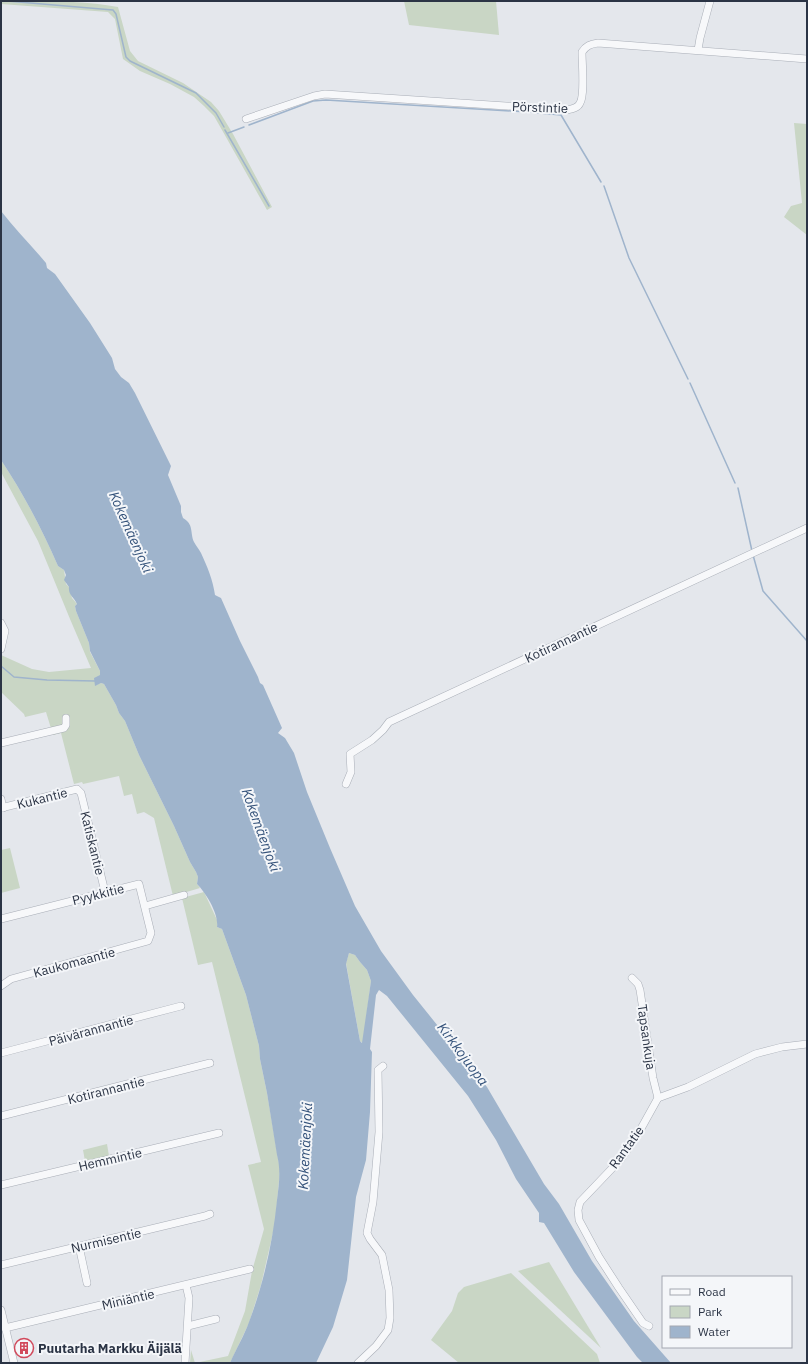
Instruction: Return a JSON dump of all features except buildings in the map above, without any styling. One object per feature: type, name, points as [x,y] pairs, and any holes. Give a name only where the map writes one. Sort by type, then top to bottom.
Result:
[{"type":"street","points":[[698,50],[710,1]]},
{"type":"street","name":"Pörstintie","points":[[246,119],[314,96],[325,94],[567,110],[574,109],[580,104],[582,97],[582,52],[591,44],[598,43],[807,60]]},
{"type":"street","name":"Kotirannantie","points":[[346,784],[351,772],[350,754],[372,740],[389,722],[807,528]]},
{"type":"street","points":[[1,623],[5,631],[1,649]]},
{"type":"street","points":[[1,744],[61,729],[66,725],[66,718]]},
{"type":"street","name":"Kukantie","points":[[2,808],[76,789],[81,793]]},
{"type":"street","name":"Katiskantie","points":[[81,793],[105,892]]},
{"type":"street","points":[[1,799],[2,808]]},
{"type":"street","name":"Pyykkitie","points":[[1,919],[139,884],[151,933],[148,941]]},
{"type":"street","points":[[145,906],[184,895]]},
{"type":"street","name":"Kaukomaantie","points":[[1,986],[11,979],[148,941]]},
{"type":"street","name":"Tapsankuja","points":[[632,978],[638,984],[640,990],[653,1078],[658,1098]]},
{"type":"street","name":"Päivärannantie","points":[[1,1053],[181,1006]]},
{"type":"street","points":[[658,1098],[688,1087],[756,1054],[782,1047],[807,1044]]},
{"type":"street","name":"Kotirannantie","points":[[1,1116],[210,1063]]},
{"type":"street","points":[[358,1363],[376,1346],[388,1330],[390,1318],[389,1290],[382,1255],[367,1233],[373,1202],[378,1148],[378,1070],[383,1066]]},
{"type":"street","name":"Rantatie","points":[[649,1326],[639,1317],[599,1257],[579,1220],[578,1210],[583,1197],[621,1159],[638,1134],[658,1098]]},
{"type":"street","name":"Hemmintie","points":[[1,1185],[219,1133]]},
{"type":"street","name":"Nurmisentie","points":[[1,1265],[210,1214]]},
{"type":"street","points":[[79,1246],[87,1283]]},
{"type":"street","name":"Miniäntie","points":[[5,1328],[250,1269]]},
{"type":"street","points":[[185,1363],[189,1298],[186,1285]]},
{"type":"street","points":[[1,1310],[14,1363]]},
{"type":"street","points":[[188,1326],[216,1319]]},
{"type":"green space","points":[[1,1],[75,2],[118,7],[130,51],[138,61],[183,83],[211,102],[219,111],[233,134],[272,207],[267,210],[214,116],[204,106],[194,97],[170,84],[140,71],[123,59],[115,19],[108,12],[1,4]]},
{"type":"green space","points":[[404,1],[496,1],[499,35],[409,25]]},
{"type":"green space","points":[[794,123],[807,124],[807,235],[784,217],[791,206],[802,203]]},
{"type":"green space","points":[[1,460],[32,512],[58,566],[64,570],[66,584],[69,587],[72,598],[77,604],[75,606],[76,611],[89,643],[90,652],[100,671],[100,675],[95,685],[101,683],[104,684],[119,713],[125,721],[139,755],[196,872],[198,877],[197,884],[200,888],[173,896],[154,818],[144,812],[137,814],[132,794],[124,796],[119,776],[83,784],[82,782],[74,784],[61,733],[53,735],[46,712],[25,717],[24,714],[1,692],[1,655],[32,669],[49,672],[91,668],[38,541],[1,472]]},
{"type":"green space","points":[[10,848],[20,888],[1,893],[1,850]]},
{"type":"green space","points":[[204,892],[218,922],[217,927],[222,929],[246,995],[259,1046],[280,1170],[275,1224],[261,1285],[249,1323],[230,1363],[195,1363],[228,1356],[245,1311],[252,1271],[264,1229],[248,1165],[261,1162],[212,962],[198,965],[182,898]]},
{"type":"green space","points":[[349,953],[355,955],[367,970],[371,981],[363,1043],[360,1041],[346,963]]},
{"type":"green space","points":[[107,1144],[109,1156],[85,1161],[83,1150]]},
{"type":"green space","points":[[549,1262],[601,1348],[518,1271]]},
{"type":"green space","points":[[511,1273],[597,1354],[600,1363],[459,1363],[431,1340],[452,1311],[458,1293],[464,1287]]},
{"type":"green space","points":[[191,1350],[195,1363],[190,1363]]},
{"type":"water","name":"Kokemäenjoki","points":[[1,211],[46,263],[47,268],[55,274],[90,323],[112,358],[115,369],[121,377],[129,383],[135,393],[171,466],[168,475],[181,506],[183,518],[189,523],[194,542],[208,568],[215,595],[221,598],[260,683],[263,685],[282,728],[278,733],[285,738],[294,753],[307,792],[355,906],[381,951],[413,995],[487,1087],[544,1184],[559,1204],[592,1261],[634,1321],[671,1363],[643,1363],[637,1357],[574,1272],[544,1223],[539,1222],[539,1213],[516,1179],[496,1140],[468,1096],[387,996],[379,990],[376,995],[370,1049],[372,1052],[370,1112],[366,1160],[356,1197],[347,1280],[333,1327],[316,1363],[230,1363],[247,1327],[263,1277],[273,1231],[279,1183],[278,1161],[259,1046],[246,995],[222,929],[217,927],[214,910],[208,898],[197,884],[198,877],[196,872],[139,755],[125,721],[119,713],[104,684],[101,683],[95,686],[94,678],[100,675],[100,671],[90,651],[89,643],[76,611],[75,606],[77,604],[70,594],[69,587],[64,580],[66,575],[64,570],[58,566],[32,512],[1,460]],"holes":[[[349,953],[355,955],[367,970],[371,981],[362,1043],[360,1041],[346,964]]]},
{"type":"waterway","points":[[7,1],[113,10],[116,14],[126,57],[130,61],[196,93],[216,113],[224,127]]},
{"type":"waterway","points":[[249,125],[313,101],[326,100],[561,115],[601,182]]},
{"type":"waterway","points":[[228,133],[244,127]]},
{"type":"waterway","points":[[225,130],[269,206]]},
{"type":"waterway","points":[[604,186],[629,258],[688,379]]},
{"type":"waterway","points":[[690,383],[735,483]]},
{"type":"waterway","points":[[738,488],[752,551]]},
{"type":"waterway","points":[[753,555],[763,591],[807,641]]},
{"type":"waterway","points":[[1,666],[14,677],[47,680],[95,681]]},
{"type":"place","name":"Puutarha Markku Äijälä","points":[[24,1348]]},
{"type":"water label","name":"Kirkkojuopa","points":[[463,1054]]}]
